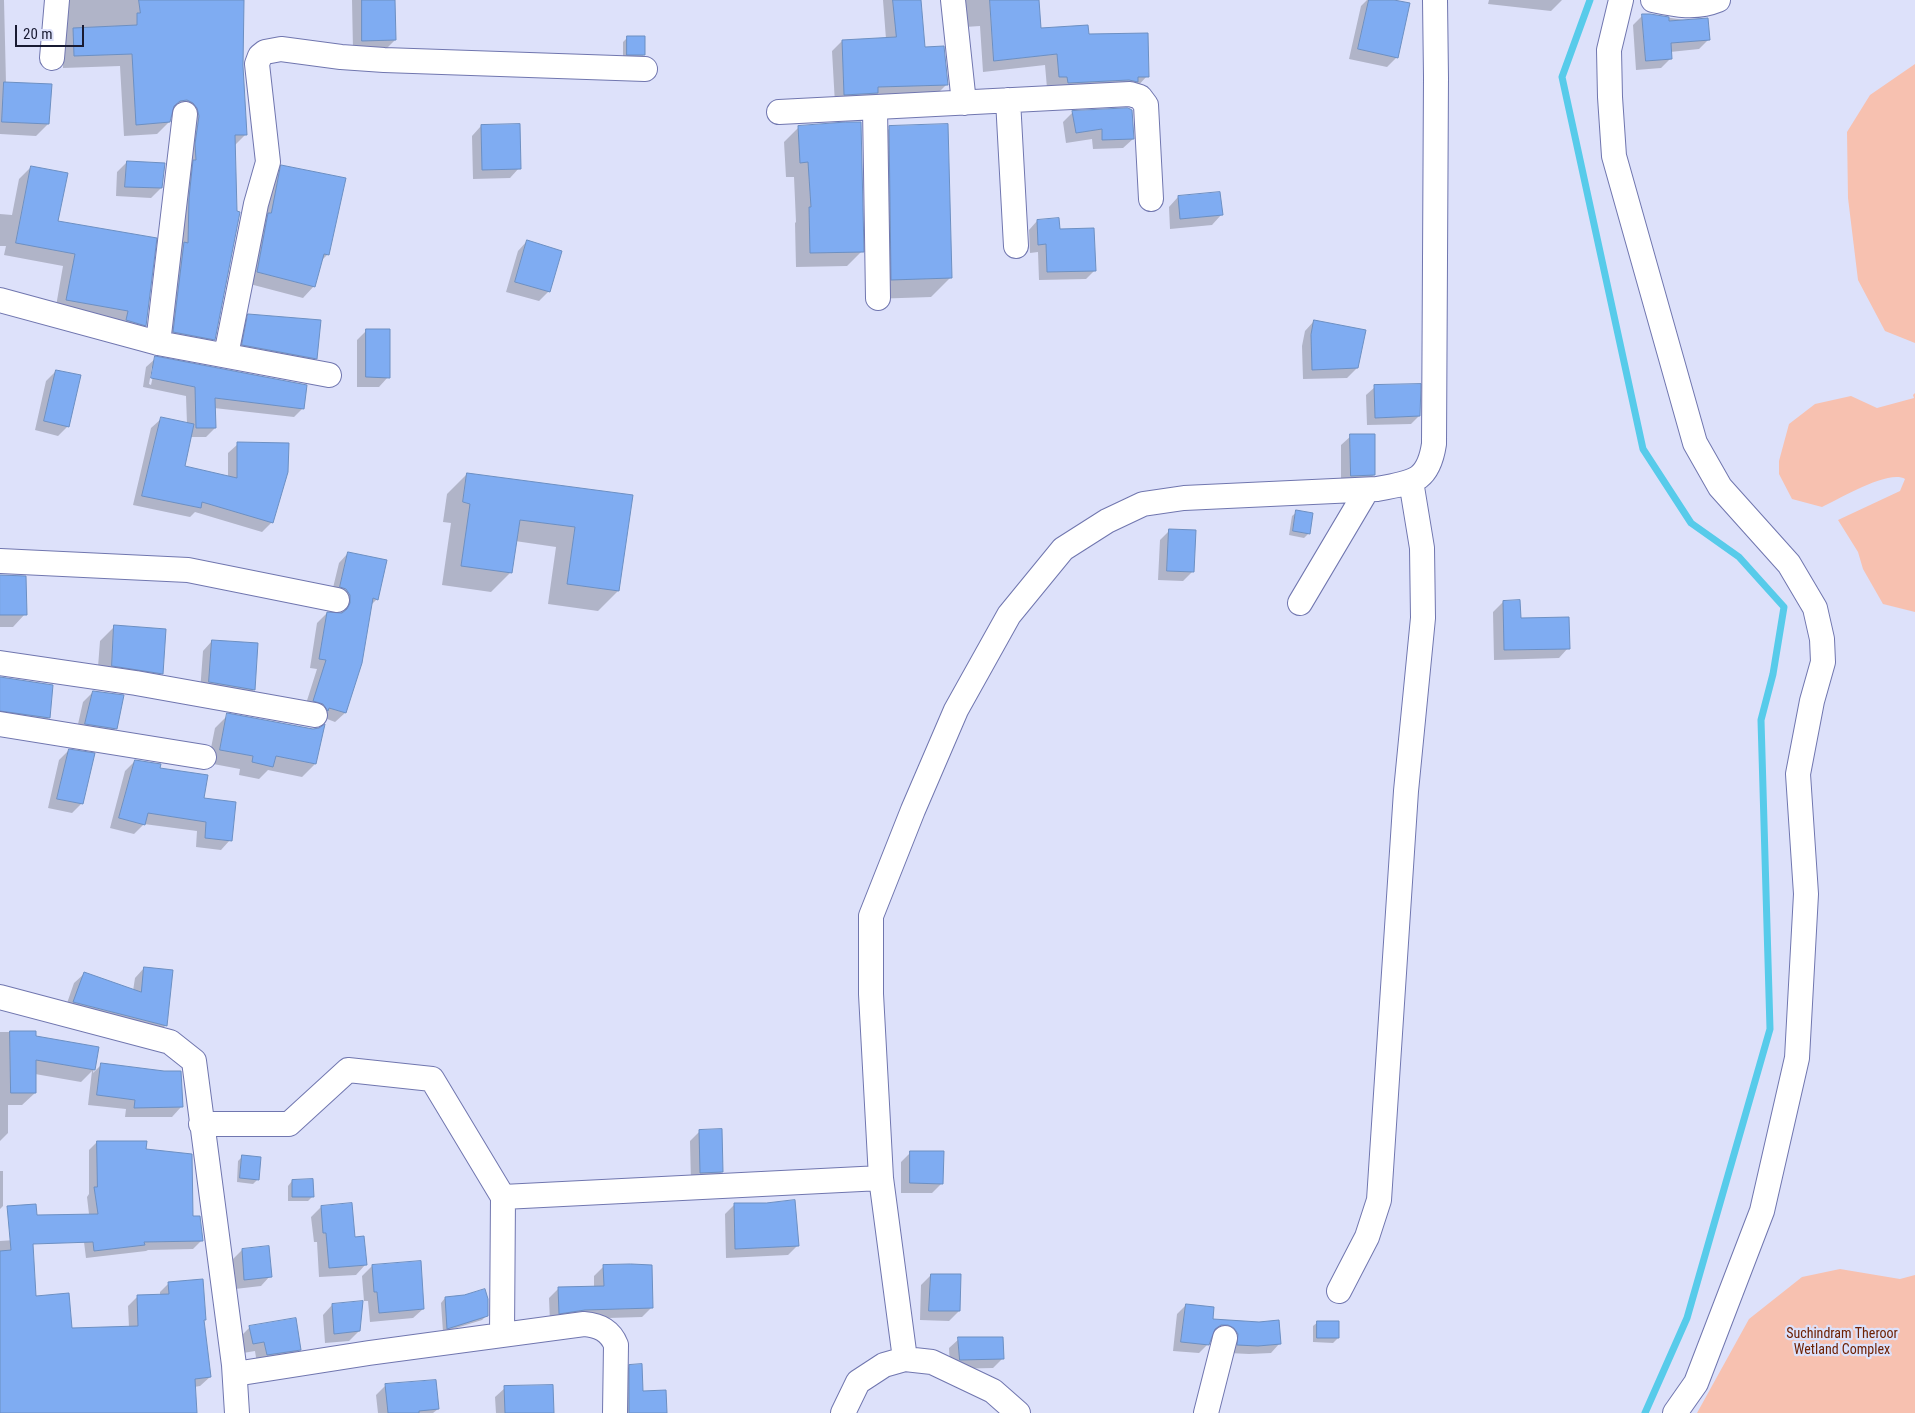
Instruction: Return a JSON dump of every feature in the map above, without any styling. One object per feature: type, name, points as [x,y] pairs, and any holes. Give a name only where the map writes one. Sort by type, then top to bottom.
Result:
[{"type":"street","points":[[52,58],[57,0]]},
{"type":"street","points":[[953,0],[964,103]]},
{"type":"street","points":[[905,1359],[881,1178],[871,994],[871,916],[913,810],[956,710],[1009,616],[1064,549],[1107,521],[1143,504],[1184,498],[1367,490],[1411,481],[1424,474],[1432,460],[1434,444],[1435,0]]},
{"type":"street","points":[[1620,0],[1609,50],[1614,156],[1694,443],[1720,487],[1789,564],[1815,608],[1822,640],[1823,662],[1812,701],[1798,774],[1806,894],[1797,1058],[1762,1211],[1696,1383],[1675,1413]]},
{"type":"street","points":[[1653,0],[1692,6],[1718,0]]},
{"type":"street","points":[[226,355],[256,204],[268,162],[257,64],[260,56],[265,52],[281,49],[341,57],[384,60],[646,70]]},
{"type":"street","points":[[778,112],[1130,94],[1140,97],[1146,105],[1151,199]]},
{"type":"street","points":[[1008,100],[1016,246]]},
{"type":"street","points":[[875,108],[878,298]]},
{"type":"street","points":[[158,344],[185,114]]},
{"type":"street","points":[[0,300],[158,344],[329,375]]},
{"type":"street","points":[[1339,1291],[1367,1238],[1379,1200],[1406,791],[1423,618],[1422,548],[1411,481]]},
{"type":"street","points":[[1300,603],[1367,490]]},
{"type":"street","points":[[0,561],[188,570],[337,600]]},
{"type":"street","points":[[0,663],[136,683],[315,715]]},
{"type":"street","points":[[0,724],[204,757]]},
{"type":"street","points":[[0,997],[170,1042],[194,1061],[235,1374],[237,1413]]},
{"type":"street","points":[[201,1124],[289,1124],[348,1070],[432,1079],[503,1197],[502,1334]]},
{"type":"street","points":[[503,1197],[881,1178]]},
{"type":"street","points":[[235,1374],[502,1334],[584,1324],[602,1328],[610,1335],[616,1345],[615,1413]]},
{"type":"street","points":[[1206,1413],[1225,1338]]},
{"type":"street","points":[[843,1413],[858,1382],[884,1365],[905,1359],[932,1362],[993,1392],[1018,1413]]},
{"type":"green space","points":[[1915,64],[1915,343],[1885,331],[1858,280],[1848,198],[1847,132],[1870,95]]},
{"type":"green space","points":[[1915,393],[1915,612],[1883,604],[1863,569],[1858,552],[1838,520],[1900,491],[1905,479],[1898,477],[1876,481],[1822,507],[1792,499],[1779,474],[1779,461],[1789,424],[1815,404],[1851,396],[1877,408],[1914,398],[1913,395]]},
{"type":"green space","name":"Suchindram Theroor Wetland Complex","points":[[1840,1269],[1900,1279],[1915,1275],[1915,1413],[1697,1413],[1749,1319],[1802,1277]]},
{"type":"building","points":[[139,0],[244,0],[243,66],[247,135],[235,135],[237,211],[240,212],[215,340],[173,332],[184,242],[188,243],[189,198],[193,160],[196,160],[195,144],[199,116],[197,108],[187,100],[180,101],[174,106],[170,122],[136,125],[132,54],[74,56],[73,28],[137,25],[137,13],[140,13]]},
{"type":"building","points":[[362,0],[395,0],[396,40],[362,41]]},
{"type":"building","points":[[893,0],[921,0],[925,47],[944,46],[948,85],[878,87],[878,93],[844,95],[842,40],[896,37]]},
{"type":"building","points":[[990,0],[1039,0],[1041,28],[1088,25],[1089,34],[1148,33],[1149,77],[1138,77],[1138,82],[1129,80],[1068,83],[1067,77],[1059,77],[1057,54],[994,61]]},
{"type":"building","points":[[1369,0],[1394,0],[1410,3],[1398,58],[1358,49]]},
{"type":"building","points":[[1642,14],[1669,17],[1669,21],[1708,18],[1710,40],[1671,43],[1672,59],[1646,61]]},
{"type":"building","points":[[627,36],[645,36],[645,55],[627,55]]},
{"type":"building","points":[[4,82],[52,84],[49,124],[2,122]]},
{"type":"building","points":[[1128,108],[1132,110],[1134,139],[1102,140],[1102,129],[1076,133],[1072,111]]},
{"type":"building","points":[[861,122],[864,252],[810,253],[809,207],[811,207],[808,162],[800,163],[798,126]]},
{"type":"building","points":[[520,124],[521,169],[482,170],[481,125]]},
{"type":"building","points":[[948,124],[952,278],[891,280],[889,126]]},
{"type":"building","points":[[127,161],[165,163],[162,188],[125,187]]},
{"type":"building","points":[[281,165],[346,178],[329,255],[324,254],[315,287],[257,272],[268,213],[271,213]]},
{"type":"building","points":[[31,166],[68,173],[58,221],[157,238],[146,326],[126,320],[128,311],[66,300],[75,254],[16,243]]},
{"type":"building","points":[[1220,192],[1223,215],[1180,219],[1178,196]]},
{"type":"building","points":[[1059,218],[1060,229],[1094,228],[1096,271],[1047,272],[1046,244],[1038,245],[1037,220]]},
{"type":"building","points":[[527,240],[562,251],[550,292],[515,282]]},
{"type":"building","points":[[248,314],[321,320],[317,359],[242,345]]},
{"type":"building","points":[[1314,320],[1366,330],[1358,368],[1312,370],[1311,335]]},
{"type":"building","points":[[366,329],[390,329],[390,378],[366,377]]},
{"type":"building","points":[[155,356],[307,385],[304,409],[215,398],[216,428],[196,428],[195,387],[151,378]]},
{"type":"building","points":[[56,370],[81,375],[69,427],[44,421]]},
{"type":"building","points":[[1421,384],[1420,416],[1375,418],[1374,385]]},
{"type":"building","points":[[161,417],[194,424],[185,466],[237,478],[237,442],[289,443],[288,472],[273,523],[202,502],[201,508],[142,496]]},
{"type":"building","points":[[1350,434],[1375,434],[1375,475],[1351,476]]},
{"type":"building","points":[[467,473],[633,495],[619,591],[567,584],[575,527],[520,520],[512,573],[461,566],[470,504],[463,502]]},
{"type":"building","points":[[1296,510],[1313,513],[1310,534],[1293,531]]},
{"type":"building","points":[[1169,529],[1196,530],[1194,572],[1167,571]]},
{"type":"building","points":[[348,552],[387,560],[378,600],[373,598],[362,663],[346,713],[329,708],[328,711],[323,704],[313,701],[326,660],[319,659],[327,612],[342,613],[350,603],[350,595],[346,589],[340,587]]},
{"type":"building","points":[[0,575],[26,576],[27,615],[0,615]]},
{"type":"building","points":[[1520,600],[1521,618],[1569,617],[1570,649],[1504,650],[1503,601]]},
{"type":"building","points":[[114,625],[166,629],[163,674],[112,666]]},
{"type":"building","points":[[212,640],[258,643],[255,690],[209,682]]},
{"type":"building","points":[[0,677],[53,685],[50,718],[0,711]]},
{"type":"building","points":[[93,691],[124,695],[117,729],[85,724]]},
{"type":"building","points":[[227,713],[313,729],[325,724],[316,764],[276,756],[273,767],[252,762],[253,756],[220,750]]},
{"type":"building","points":[[69,749],[95,753],[83,804],[57,799]]},
{"type":"building","points":[[135,760],[161,764],[160,768],[208,775],[204,798],[236,802],[232,841],[205,838],[206,822],[148,813],[145,825],[119,818]]},
{"type":"building","points":[[144,967],[173,970],[167,1026],[73,1002],[84,972],[141,992]]},
{"type":"building","points":[[10,1031],[36,1031],[36,1036],[99,1047],[95,1070],[36,1060],[36,1093],[11,1093]]},
{"type":"building","points":[[101,1063],[164,1071],[181,1071],[183,1107],[134,1108],[135,1100],[97,1095]]},
{"type":"building","points":[[722,1129],[723,1172],[700,1173],[699,1130]]},
{"type":"building","points":[[97,1141],[147,1141],[146,1149],[192,1154],[193,1216],[200,1216],[203,1241],[144,1242],[145,1245],[94,1251],[93,1242],[33,1244],[36,1296],[69,1293],[72,1328],[138,1326],[137,1295],[169,1294],[168,1282],[203,1279],[206,1320],[204,1320],[211,1377],[195,1379],[197,1413],[0,1413],[0,1251],[11,1250],[7,1206],[36,1204],[37,1215],[98,1214],[94,1187],[97,1187]]},
{"type":"building","points":[[910,1151],[944,1151],[943,1184],[910,1183]]},
{"type":"building","points":[[242,1155],[261,1157],[259,1180],[240,1178]]},
{"type":"building","points":[[313,1179],[314,1197],[292,1197],[292,1180]]},
{"type":"building","points":[[795,1200],[799,1246],[735,1249],[734,1203],[766,1203]]},
{"type":"building","points":[[352,1203],[355,1237],[364,1236],[367,1265],[329,1268],[326,1233],[323,1233],[321,1206]]},
{"type":"building","points":[[269,1246],[272,1277],[244,1280],[242,1249]]},
{"type":"building","points":[[421,1261],[424,1309],[379,1313],[377,1292],[374,1292],[372,1265]]},
{"type":"building","points":[[603,1265],[652,1265],[653,1308],[585,1310],[559,1314],[558,1287],[604,1286]]},
{"type":"building","points":[[931,1274],[961,1274],[960,1311],[929,1311]]},
{"type":"building","points":[[485,1289],[488,1299],[488,1316],[447,1329],[445,1297],[464,1295]]},
{"type":"building","points":[[363,1301],[360,1331],[334,1334],[332,1304]]},
{"type":"building","points":[[1186,1304],[1214,1307],[1213,1319],[1259,1322],[1279,1320],[1281,1344],[1237,1345],[1238,1334],[1234,1328],[1228,1325],[1221,1325],[1215,1329],[1209,1345],[1181,1342]]},
{"type":"building","points":[[296,1318],[301,1350],[267,1355],[264,1342],[253,1344],[249,1326]]},
{"type":"building","points":[[1317,1321],[1339,1321],[1339,1338],[1317,1338]]},
{"type":"building","points":[[958,1337],[1003,1337],[1004,1359],[960,1360]]},
{"type":"building","points":[[642,1364],[643,1391],[666,1390],[667,1413],[629,1413],[629,1365]]},
{"type":"building","points":[[436,1380],[439,1409],[419,1411],[419,1413],[388,1413],[385,1384]]},
{"type":"building","points":[[553,1385],[554,1413],[505,1413],[504,1386]]},
{"type":"waterway","points":[[1590,0],[1562,77],[1643,449],[1691,523],[1739,557],[1784,607],[1773,674],[1761,720],[1770,1029],[1687,1318],[1645,1413]]}]
